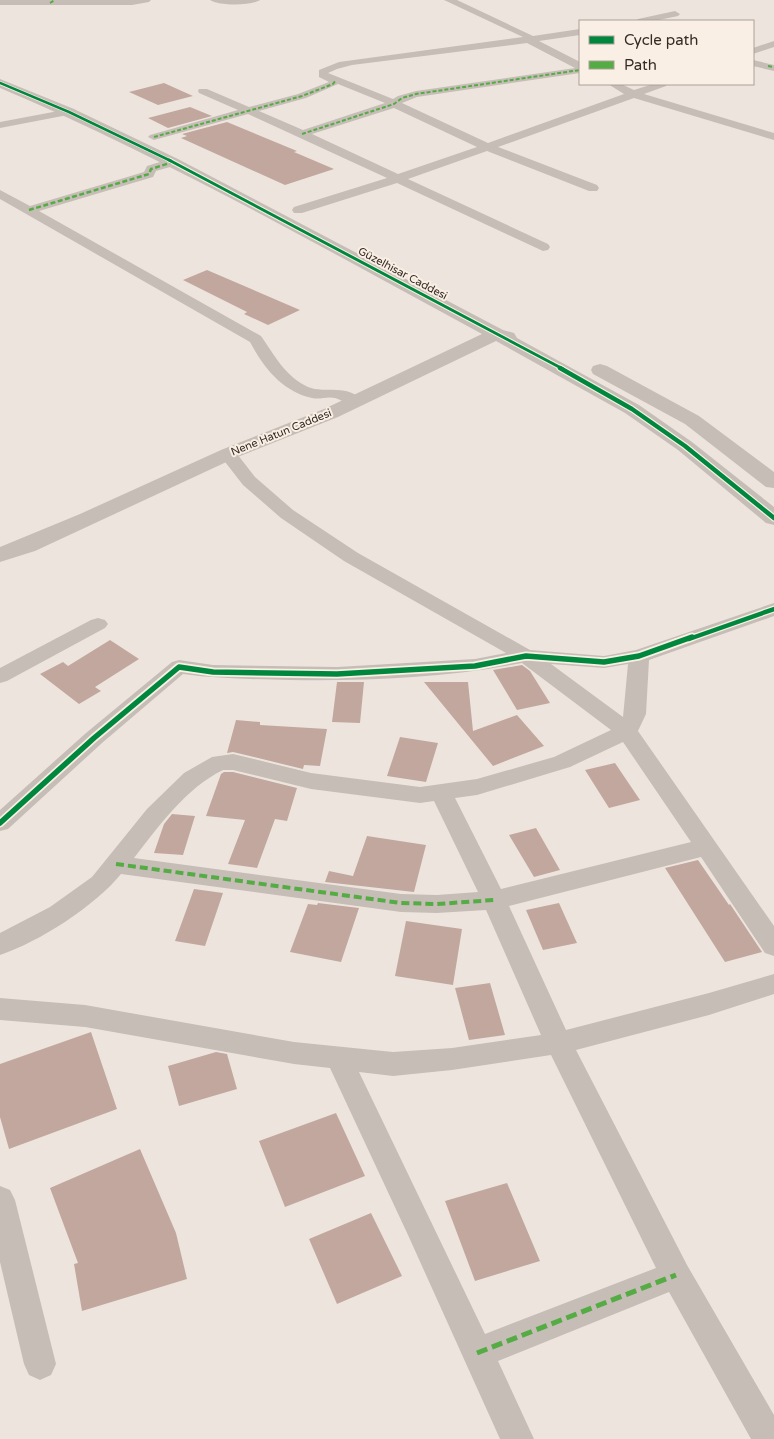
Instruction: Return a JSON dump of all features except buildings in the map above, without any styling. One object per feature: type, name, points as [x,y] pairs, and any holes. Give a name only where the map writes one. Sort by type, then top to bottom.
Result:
[{"type":"street","points":[[0,2],[132,2],[146,0]]},
{"type":"street","points":[[215,0],[226,2],[255,0]]},
{"type":"street","points":[[449,0],[505,24],[528,36],[530,40],[579,65]]},
{"type":"street","points":[[646,20],[675,14]]},
{"type":"street","points":[[579,32],[360,61],[334,66],[324,70],[323,74],[487,147],[593,188]]},
{"type":"street","points":[[754,50],[774,44]]},
{"type":"street","points":[[754,63],[772,67]]},
{"type":"street","points":[[0,68],[154,136],[236,178]]},
{"type":"street","points":[[302,134],[394,104],[402,98],[416,94],[579,70]]},
{"type":"street","points":[[154,136],[320,90],[333,84],[336,80]]},
{"type":"street","points":[[2,85],[33,82]]},
{"type":"street","name":"Güzelhisar Caddesi","points":[[2,85],[69,112],[507,327],[685,446],[774,518]]},
{"type":"street","points":[[615,85],[633,94],[774,138]]},
{"type":"street","points":[[298,210],[397,179],[659,85]]},
{"type":"street","points":[[203,91],[302,134],[543,247]]},
{"type":"street","points":[[0,124],[69,112]]},
{"type":"street","points":[[29,210],[149,174],[151,169],[173,162]]},
{"type":"street","points":[[0,194],[256,339],[276,373],[299,387],[316,394],[338,393],[355,402]]},
{"type":"street","points":[[280,201],[315,219]]},
{"type":"street","points":[[507,327],[565,352],[692,420],[774,482]]},
{"type":"street","name":"Nene Hatun Caddesi","points":[[0,555],[27,546],[96,516],[228,454],[331,413],[507,327]]},
{"type":"street","points":[[228,454],[249,481],[287,514],[351,557],[526,656],[627,731],[774,946]]},
{"type":"street","points":[[0,823],[94,738],[179,667],[213,672],[337,674],[475,666],[526,656],[604,662],[639,656],[774,609]]},
{"type":"street","points":[[0,676],[98,624]]},
{"type":"street","points":[[0,945],[59,914],[100,883],[155,815],[206,768],[220,762],[233,762],[311,781],[420,795],[477,788],[562,762],[627,731],[635,714],[639,656]]},
{"type":"street","points":[[441,793],[494,900],[558,1042],[676,1275],[769,1439]]},
{"type":"street","points":[[116,864],[401,903],[438,904],[494,900],[706,847]]},
{"type":"street","points":[[0,1009],[85,1016],[339,1059],[393,1064],[470,1056],[558,1042],[700,1007],[774,984]]},
{"type":"street","points":[[339,1059],[419,1225],[517,1439]]},
{"type":"street","points":[[0,1200],[40,1364]]},
{"type":"street","points":[[477,1353],[676,1275]]},
{"type":"marked path","points":[[50,3],[55,0]]},
{"type":"marked path","points":[[768,66],[774,67]]},
{"type":"marked path","points":[[302,134],[394,104],[402,98],[416,94],[579,70]]},
{"type":"marked path","points":[[154,137],[302,96],[333,84],[336,80]]},
{"type":"marked path","points":[[29,210],[149,174],[151,169],[173,162]]},
{"type":"marked path","points":[[116,864],[401,903],[437,904],[494,900]]},
{"type":"marked path","points":[[477,1353],[676,1275]]},
{"type":"cycle path","points":[[0,83],[69,112],[173,162],[564,370],[632,409],[685,446],[774,518]]},
{"type":"cycle path","points":[[0,823],[94,738],[179,667],[213,672],[337,674],[475,666],[526,656],[604,662],[639,656],[774,609]]}]
